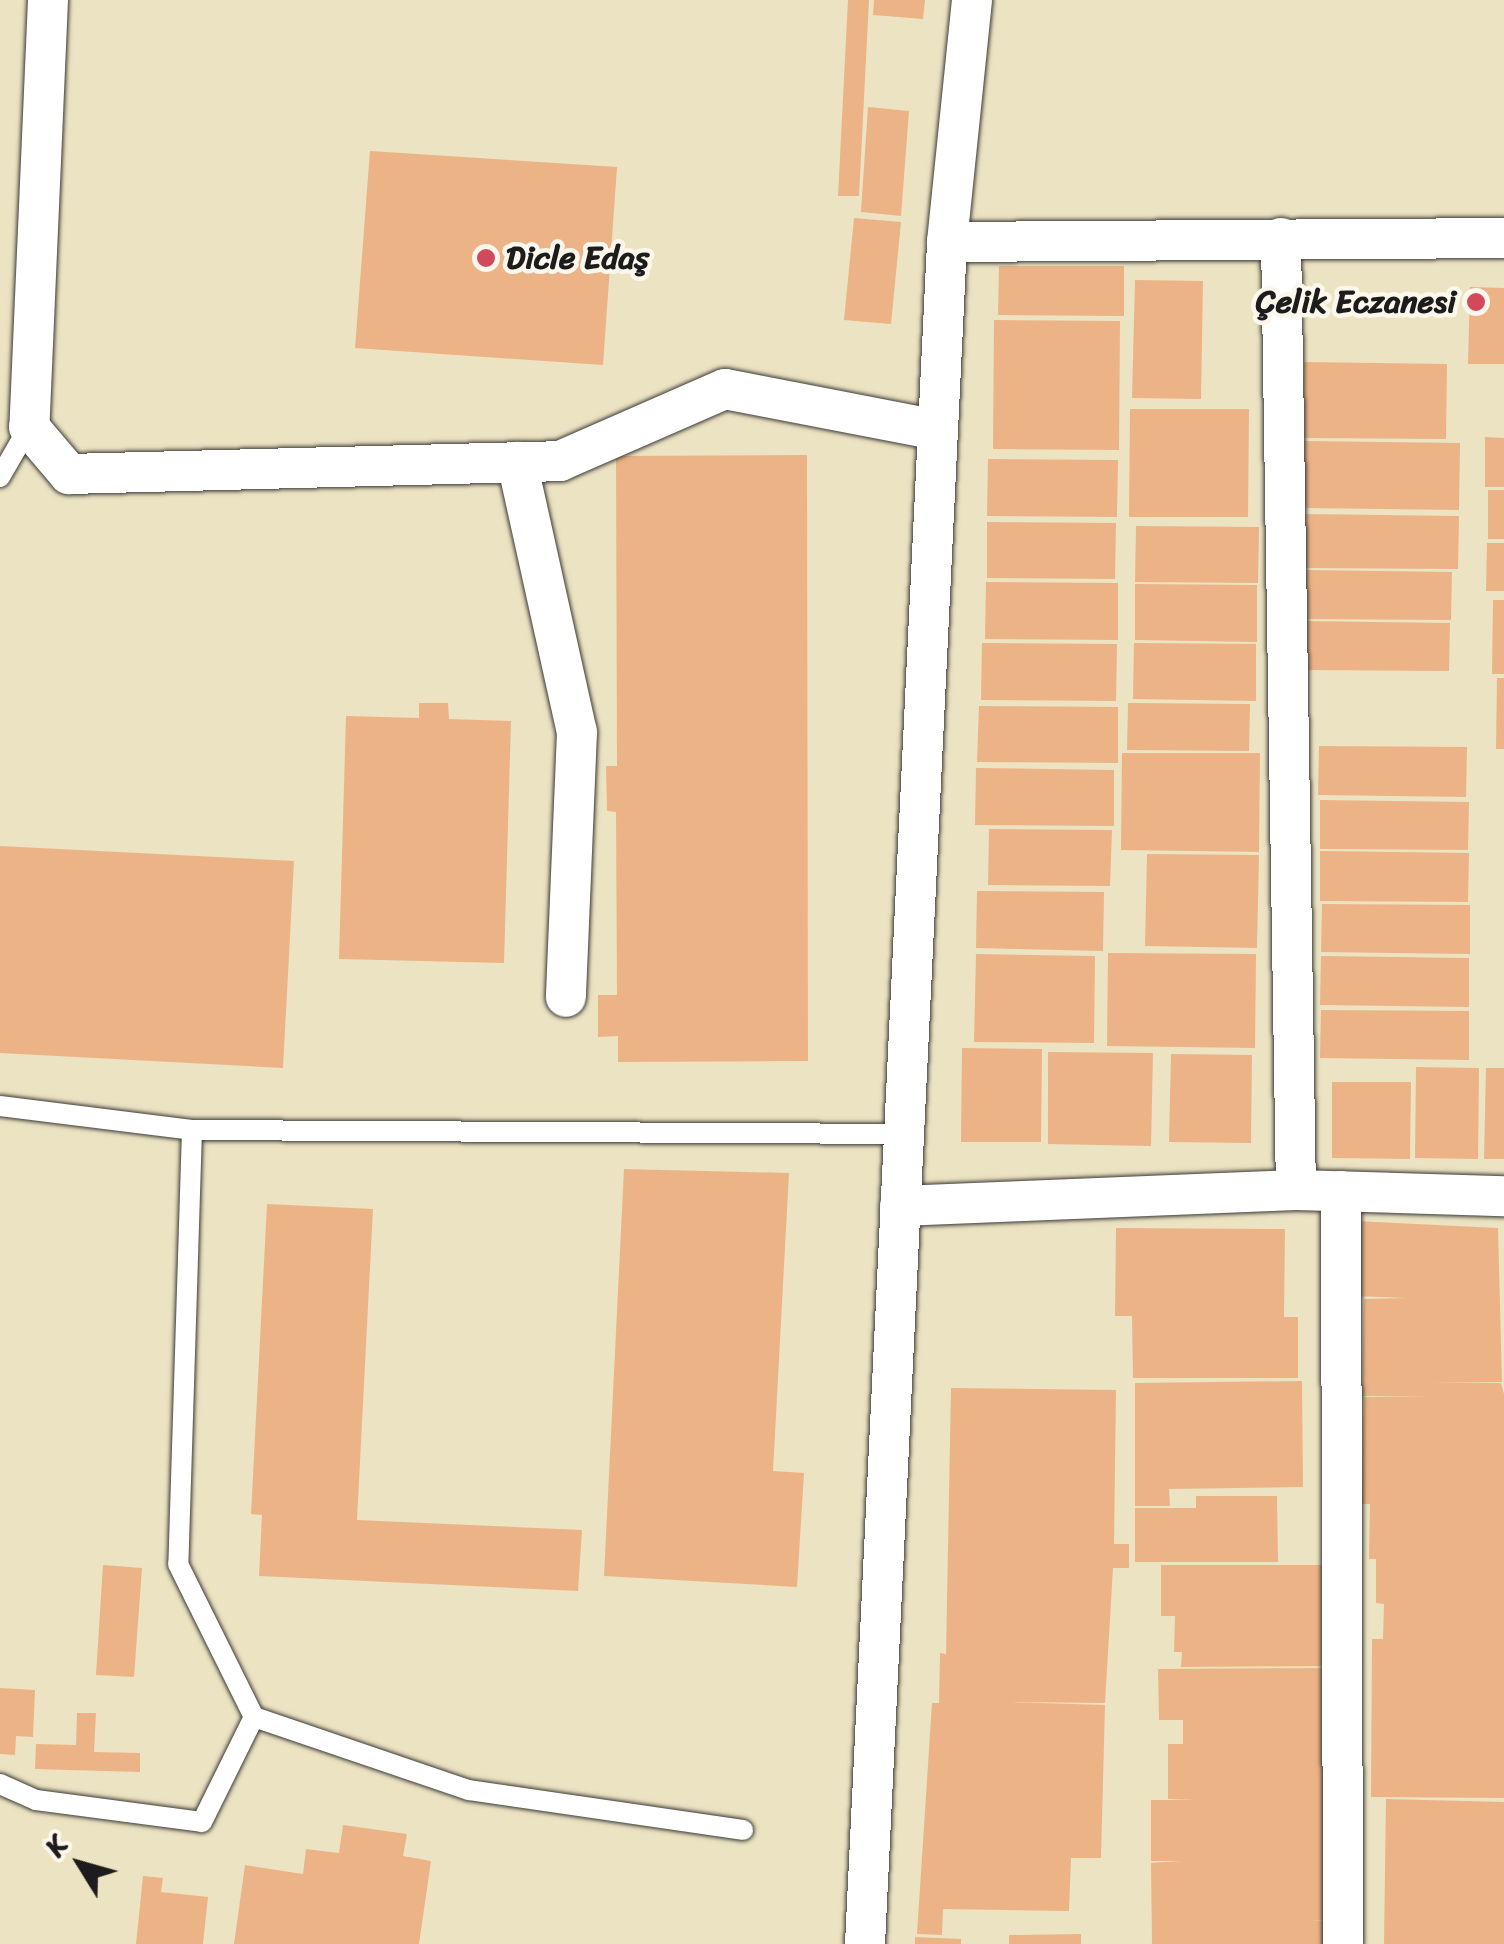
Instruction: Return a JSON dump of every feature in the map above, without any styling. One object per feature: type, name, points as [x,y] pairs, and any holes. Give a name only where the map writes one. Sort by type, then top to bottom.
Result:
[{"type":"street","points":[[48,0],[29,427],[69,474],[560,462],[725,389],[938,430]]},
{"type":"street","points":[[866,1944],[947,242],[972,0]]},
{"type":"street","points":[[1281,238],[1296,1190]]},
{"type":"street","points":[[947,242],[1504,238]]},
{"type":"street","points":[[517,462],[577,732],[566,997]]},
{"type":"street","points":[[900,1206],[1296,1190],[1504,1196]]},
{"type":"street","points":[[1341,1191],[1344,1944]]},
{"type":"lane","points":[[0,477],[29,427]]},
{"type":"lane","points":[[0,1106],[192,1130],[903,1134]]},
{"type":"lane","points":[[192,1130],[178,1564],[254,1717],[470,1790],[742,1830]]},
{"type":"lane","points":[[0,1784],[36,1800],[202,1822],[254,1717]]},
{"type":"building","points":[[848,0],[869,0],[859,196],[838,196]]},
{"type":"building","points":[[874,0],[925,0],[923,19],[873,15]]},
{"type":"building","points":[[868,107],[909,111],[901,216],[861,212]]},
{"type":"building","name":"Dicle Edaş","points":[[370,151],[617,167],[603,365],[355,348]]},
{"type":"building","points":[[854,218],[901,222],[891,324],[844,320]]},
{"type":"building","points":[[999,266],[1124,266],[1124,316],[998,315]]},
{"type":"building","points":[[1135,280],[1203,281],[1201,399],[1132,398]]},
{"type":"building","points":[[1470,287],[1504,288],[1504,364],[1468,364]]},
{"type":"building","points":[[994,320],[1120,321],[1119,450],[993,449]]},
{"type":"building","points":[[1304,362],[1447,364],[1446,439],[1303,438]]},
{"type":"building","points":[[1130,409],[1249,409],[1248,517],[1129,517]]},
{"type":"building","points":[[1485,437],[1504,438],[1504,487],[1485,487]]},
{"type":"building","points":[[1304,441],[1460,443],[1459,510],[1303,508]]},
{"type":"building","points":[[807,455],[808,1061],[618,1062],[618,1036],[598,1037],[598,995],[617,995],[616,812],[607,811],[606,766],[617,766],[616,456]]},
{"type":"building","points":[[988,459],[1118,460],[1117,517],[987,516]]},
{"type":"building","points":[[1488,490],[1504,490],[1504,539],[1488,539]]},
{"type":"building","points":[[1303,514],[1459,516],[1458,569],[1303,568]]},
{"type":"building","points":[[987,522],[1116,523],[1115,579],[987,578]]},
{"type":"building","points":[[1136,526],[1259,527],[1258,583],[1135,582]]},
{"type":"building","points":[[1487,543],[1504,543],[1504,591],[1486,591]]},
{"type":"building","points":[[1303,570],[1452,572],[1451,620],[1303,619]]},
{"type":"building","points":[[986,582],[1118,583],[1118,640],[985,639]]},
{"type":"building","points":[[1135,584],[1257,585],[1257,642],[1135,640]]},
{"type":"building","points":[[1493,600],[1504,600],[1504,674],[1492,674]]},
{"type":"building","points":[[1300,621],[1450,623],[1449,671],[1300,670]]},
{"type":"building","points":[[982,643],[1117,644],[1116,701],[981,700]]},
{"type":"building","points":[[1134,643],[1256,644],[1256,701],[1133,699]]},
{"type":"building","points":[[1497,678],[1504,678],[1504,749],[1496,749]]},
{"type":"building","points":[[419,703],[448,703],[449,719],[511,721],[504,963],[339,959],[346,716],[419,718]]},
{"type":"building","points":[[1128,703],[1250,704],[1249,751],[1127,750]]},
{"type":"building","points":[[979,706],[1118,707],[1118,763],[977,762]]},
{"type":"building","points":[[1319,746],[1467,747],[1466,797],[1318,795]]},
{"type":"building","points":[[1122,753],[1260,753],[1259,852],[1121,850]]},
{"type":"building","points":[[976,768],[1114,770],[1114,826],[975,825]]},
{"type":"building","points":[[1320,800],[1469,802],[1468,850],[1320,849]]},
{"type":"building","points":[[989,829],[1112,830],[1110,886],[988,885]]},
{"type":"building","points":[[0,846],[294,861],[283,1068],[0,1053]]},
{"type":"building","points":[[1320,851],[1469,853],[1468,902],[1320,901]]},
{"type":"building","points":[[1147,854],[1259,855],[1257,948],[1145,946]]},
{"type":"building","points":[[977,891],[1104,892],[1103,951],[976,948]]},
{"type":"building","points":[[1322,904],[1470,905],[1470,954],[1321,952]]},
{"type":"building","points":[[1108,953],[1256,954],[1255,1048],[1107,1046]]},
{"type":"building","points":[[976,954],[1095,956],[1094,1043],[974,1042]]},
{"type":"building","points":[[1321,956],[1469,958],[1469,1007],[1320,1005]]},
{"type":"building","points":[[1321,1010],[1469,1011],[1469,1060],[1320,1058]]},
{"type":"building","points":[[962,1048],[1042,1049],[1041,1142],[961,1142]]},
{"type":"building","points":[[1048,1052],[1153,1053],[1151,1146],[1048,1144]]},
{"type":"building","points":[[1171,1054],[1252,1055],[1251,1143],[1169,1142]]},
{"type":"building","points":[[1416,1067],[1479,1068],[1478,1159],[1415,1158]]},
{"type":"building","points":[[1486,1068],[1504,1068],[1504,1159],[1484,1159]]},
{"type":"building","points":[[1332,1082],[1411,1082],[1410,1159],[1332,1158]]},
{"type":"building","points":[[624,1169],[789,1173],[773,1471],[804,1473],[797,1587],[604,1576]]},
{"type":"building","points":[[267,1204],[373,1209],[357,1520],[582,1530],[578,1591],[259,1576],[262,1515],[251,1514]]},
{"type":"building","points":[[1355,1221],[1498,1228],[1502,1382],[1431,1382],[1501,1383],[1504,1394],[1504,1798],[1371,1797],[1372,1639],[1383,1639],[1384,1604],[1376,1603],[1376,1559],[1369,1559],[1370,1504],[1362,1504],[1364,1397],[1432,1397],[1362,1396],[1364,1299],[1407,1298],[1353,1296]]},
{"type":"building","points":[[1116,1228],[1285,1229],[1284,1317],[1298,1317],[1298,1378],[1133,1378],[1132,1316],[1115,1316]]},
{"type":"building","points":[[1302,1381],[1303,1487],[1169,1489],[1170,1506],[1135,1506],[1135,1383]]},
{"type":"building","points":[[951,1388],[1116,1390],[1114,1544],[1129,1544],[1129,1568],[1113,1568],[1105,1703],[1009,1702],[1105,1705],[1101,1858],[1071,1858],[1069,1911],[943,1909],[942,1935],[917,1934],[932,1703],[939,1703],[940,1653],[946,1654]]},
{"type":"building","points":[[1196,1496],[1277,1496],[1278,1562],[1135,1562],[1135,1508],[1196,1508]]},
{"type":"building","points":[[103,1565],[142,1568],[134,1677],[96,1675]]},
{"type":"building","points":[[1161,1565],[1326,1565],[1324,1666],[1181,1667],[1182,1652],[1174,1652],[1175,1616],[1161,1616]]},
{"type":"building","points":[[1326,1668],[1332,1920],[1311,1921],[1334,1921],[1334,1944],[1152,1944],[1151,1863],[1182,1861],[1151,1861],[1151,1800],[1196,1800],[1168,1799],[1168,1744],[1183,1744],[1183,1720],[1159,1720],[1158,1669]]},
{"type":"building","points":[[0,1688],[35,1690],[33,1737],[16,1736],[15,1755],[0,1754]]},
{"type":"building","points":[[77,1713],[96,1713],[94,1752],[140,1753],[140,1772],[35,1769],[36,1744],[76,1745]]},
{"type":"building","points":[[1386,1799],[1504,1802],[1504,1944],[1384,1944]]},
{"type":"building","points":[[343,1825],[407,1834],[403,1856],[431,1861],[419,1944],[234,1944],[245,1865],[303,1874],[306,1849],[339,1853]]},
{"type":"building","points":[[143,1876],[163,1878],[161,1892],[208,1897],[203,1944],[136,1944]]},
{"type":"building","points":[[1081,1934],[1081,1944],[1009,1944],[1009,1935]]},
{"type":"building","points":[[915,1937],[961,1939],[961,1944],[915,1944]]},
{"type":"place","name":"Dicle Edaş","points":[[486,258]]},
{"type":"place","name":"Çelik Eczanesi","points":[[1476,302]]}]
